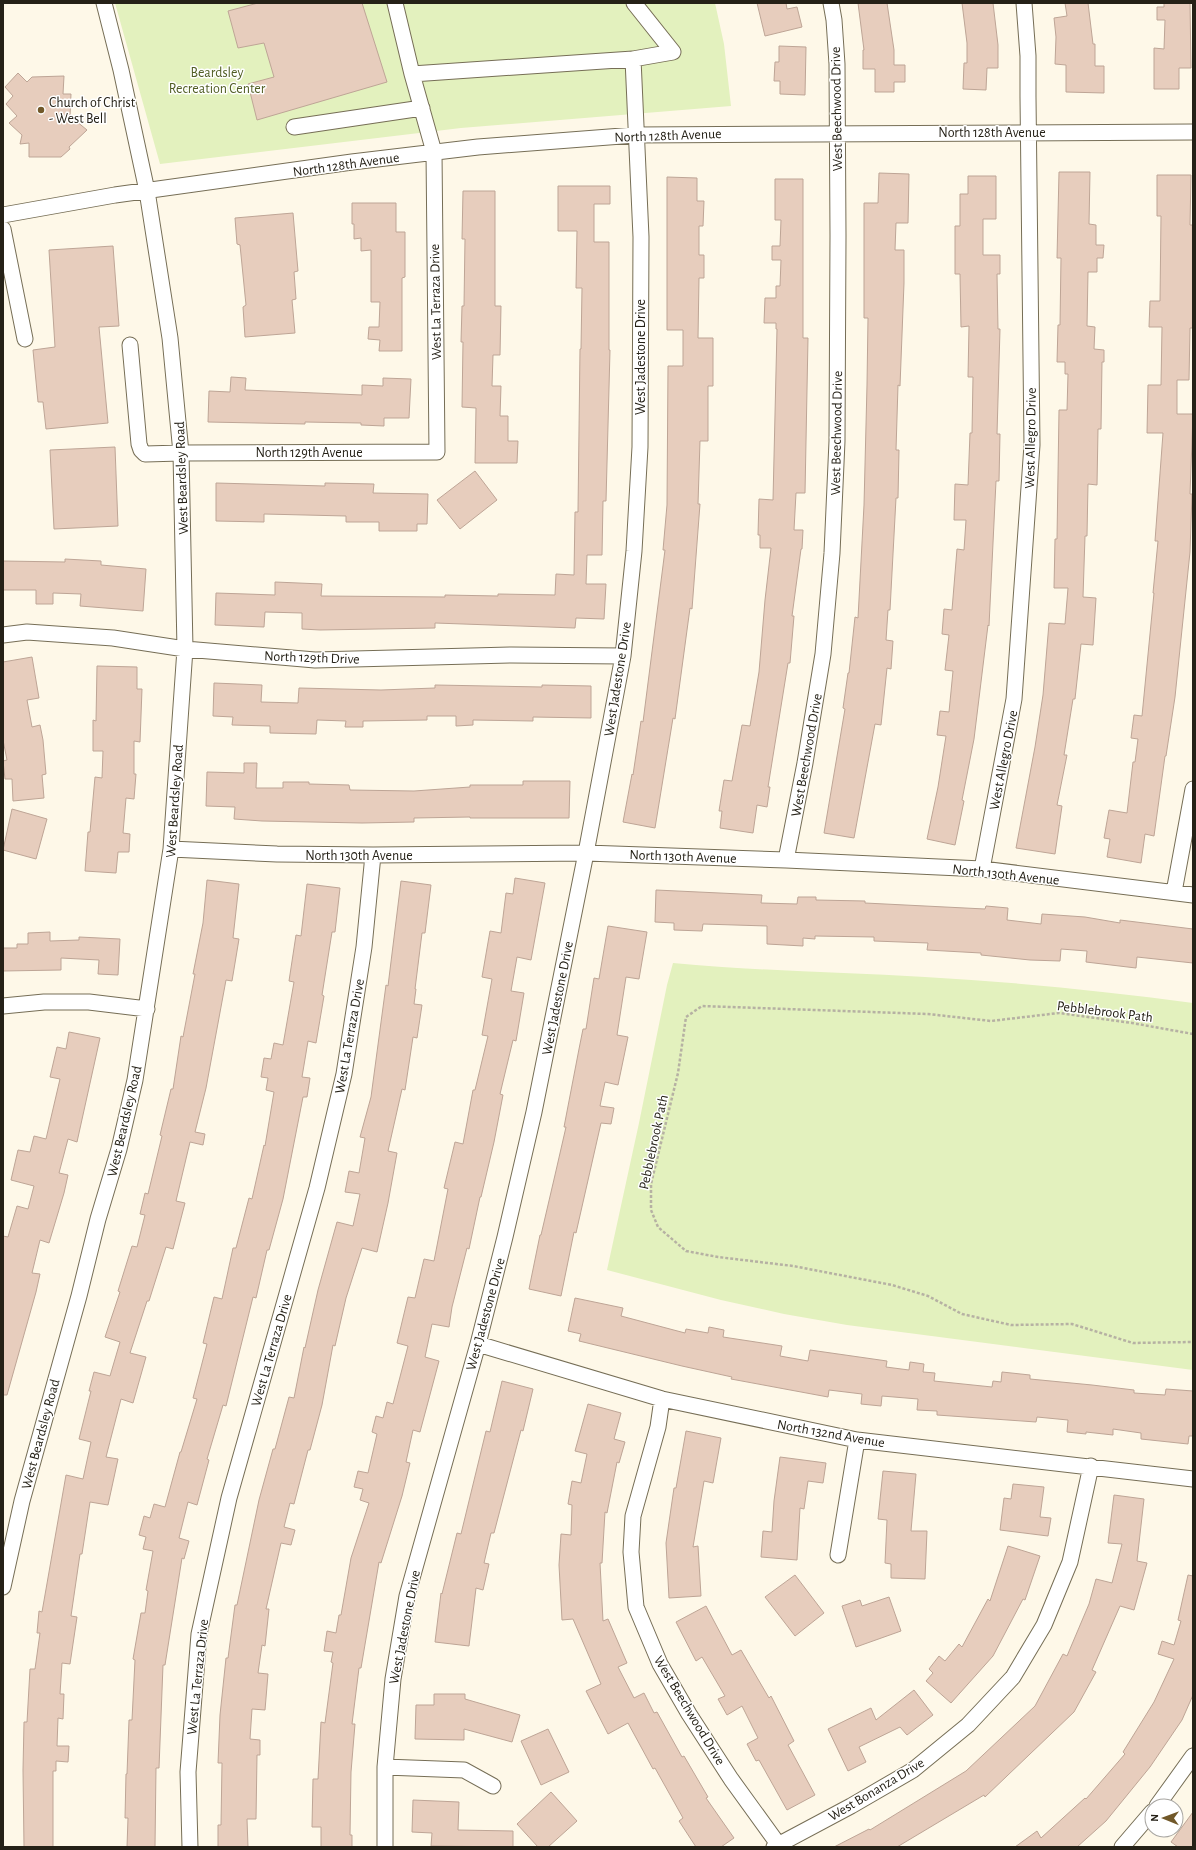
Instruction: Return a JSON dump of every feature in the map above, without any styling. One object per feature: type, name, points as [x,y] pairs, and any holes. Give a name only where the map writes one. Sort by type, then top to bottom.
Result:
[{"type":"street","name":"West Beardsley Road","points":[[3,1587],[22,1500],[119,1149],[134,1080],[147,1009],[172,849],[185,649],[181,453],[170,336],[147,191],[121,70],[104,3]]},
{"type":"street","name":"West La Terraza Drive","points":[[395,3],[412,74],[434,152],[437,452]]},
{"type":"street","points":[[412,74],[633,59],[673,52],[634,3]]},
{"type":"street","name":"West Beechwood Drive","points":[[786,860],[805,763],[823,654],[832,553],[837,441],[837,64],[834,20],[831,3]]},
{"type":"street","name":"West Allegro Drive","points":[[982,869],[1014,699],[1031,453],[1028,56],[1024,3]]},
{"type":"street","name":"West Jadestone Drive","points":[[386,1847],[385,1767],[393,1679],[407,1596],[478,1344],[534,1112],[586,853],[623,656],[634,551],[640,448],[641,237],[635,135],[633,59]]},
{"type":"street","points":[[294,127],[422,108]]},
{"type":"street","name":"North 128th Avenue","points":[[3,216],[115,195],[352,162],[478,147],[635,135],[1193,132]]},
{"type":"street","points":[[3,229],[24,338]]},
{"type":"street","name":"North 129th Avenue","points":[[130,345],[141,450],[145,454],[437,452]]},
{"type":"street","name":"North 129th Drive","points":[[3,635],[27,632],[113,638],[185,649],[315,660],[511,655],[623,656]]},
{"type":"street","points":[[1174,892],[1193,789]]},
{"type":"street","name":"North 130th Avenue","points":[[172,849],[277,854],[373,855],[586,853],[786,860],[982,869],[1193,895]]},
{"type":"street","name":"West La Terraza Drive","points":[[190,1847],[188,1772],[199,1634],[230,1498],[317,1188],[344,1074],[364,947],[373,855]]},
{"type":"street","points":[[3,1006],[44,1002],[88,1002],[147,1009]]},
{"type":"street","name":"North 132nd Avenue","points":[[478,1344],[662,1399],[857,1440],[1193,1479]]},
{"type":"street","name":"West Beechwood Drive","points":[[662,1399],[656,1434],[633,1516],[631,1552],[636,1606],[660,1664],[689,1714],[776,1846]]},
{"type":"street","points":[[838,1555],[857,1440]]},
{"type":"street","name":"West Bonanza Drive","points":[[776,1846],[914,1770],[968,1725],[1013,1676],[1044,1625],[1070,1562],[1091,1466]]},
{"type":"street","points":[[1163,1798],[1193,1756]]},
{"type":"street","points":[[385,1767],[464,1770],[492,1786]]},
{"type":"street","points":[[1122,1847],[1144,1821]]},
{"type":"path","name":"Pebblebrook Path","points":[[1193,1034],[1132,1023],[1059,1013],[991,1021],[928,1014],[702,1006],[686,1017],[678,1074],[651,1184],[651,1210],[658,1227],[686,1251],[718,1257],[793,1266],[892,1285],[928,1296],[962,1314],[1011,1325],[1072,1324],[1133,1343],[1193,1342]]},
{"type":"green space","name":"Beardsley Recreation Center","points":[[115,3],[715,3],[724,44],[731,106],[461,128],[160,164]]},
{"type":"green space","points":[[673,963],[736,968],[992,981],[1193,1003],[1193,1370],[847,1325],[784,1314],[721,1300],[607,1270],[667,985]]},
{"type":"building","points":[[258,3],[362,3],[387,82],[257,120],[248,84],[274,77],[264,43],[238,48],[228,11]]},
{"type":"building","points":[[757,3],[786,3],[787,9],[797,7],[802,27],[765,36]]},
{"type":"building","points":[[858,3],[887,3],[894,50],[894,65],[905,65],[905,82],[894,82],[894,92],[875,92],[875,69],[863,69],[864,50]]},
{"type":"building","points":[[962,3],[993,3],[998,45],[998,68],[987,68],[986,90],[963,89],[964,63],[967,63],[967,43]]},
{"type":"building","points":[[1065,3],[1088,3],[1093,44],[1095,44],[1095,66],[1104,66],[1104,93],[1066,92],[1066,65],[1055,64],[1056,37],[1054,18],[1067,16]]},
{"type":"building","points":[[1164,3],[1190,3],[1191,68],[1179,68],[1179,89],[1154,89],[1154,48],[1164,49],[1165,20],[1157,20],[1157,7],[1164,7]]},
{"type":"building","points":[[779,46],[806,47],[805,95],[780,94],[780,81],[774,81],[775,62],[779,62]]},
{"type":"building","name":"Church of Christ - West Bell","points":[[18,73],[27,82],[32,77],[64,76],[63,94],[71,94],[70,116],[87,130],[61,157],[29,157],[29,143],[20,144],[22,135],[9,123],[17,116],[6,104],[13,96],[5,87]]},
{"type":"building","points":[[1059,172],[1090,172],[1089,224],[1096,225],[1096,245],[1104,245],[1103,258],[1097,258],[1097,272],[1088,272],[1087,326],[1095,327],[1094,349],[1104,350],[1104,362],[1102,362],[1101,429],[1098,429],[1097,485],[1088,484],[1087,536],[1085,536],[1083,597],[1096,598],[1093,645],[1081,644],[1075,699],[1073,699],[1064,755],[1067,755],[1057,805],[1062,806],[1055,854],[1016,848],[1043,695],[1049,623],[1065,624],[1068,588],[1054,588],[1055,539],[1057,539],[1059,410],[1067,410],[1068,374],[1065,374],[1065,362],[1057,362],[1058,325],[1060,325],[1061,258],[1057,258]]},
{"type":"building","points":[[879,173],[909,174],[908,223],[896,223],[895,250],[904,250],[904,283],[896,450],[899,450],[898,498],[896,498],[890,610],[888,610],[886,640],[893,641],[891,669],[887,668],[881,725],[875,724],[854,838],[824,833],[845,709],[843,708],[849,673],[855,617],[858,618],[864,505],[868,318],[864,318],[864,203],[878,203]]},
{"type":"building","points":[[1157,175],[1191,175],[1190,225],[1193,225],[1193,328],[1190,328],[1189,380],[1177,380],[1177,414],[1193,414],[1190,494],[1192,494],[1190,552],[1175,697],[1154,836],[1145,834],[1141,863],[1107,857],[1110,839],[1104,838],[1109,810],[1127,813],[1133,762],[1135,762],[1138,739],[1131,738],[1134,715],[1142,716],[1154,593],[1158,541],[1155,541],[1163,433],[1147,433],[1148,385],[1161,385],[1162,327],[1149,327],[1150,301],[1160,301],[1161,216],[1157,216]]},
{"type":"building","points":[[968,176],[996,176],[996,219],[983,219],[983,255],[1000,255],[1000,274],[997,274],[998,329],[1000,329],[997,434],[1000,434],[999,481],[996,481],[989,626],[988,625],[974,739],[955,845],[927,839],[938,787],[946,736],[937,735],[940,711],[949,712],[953,671],[945,670],[949,635],[942,634],[944,609],[952,610],[957,549],[964,550],[966,520],[954,520],[955,484],[968,485],[970,433],[972,433],[973,377],[968,377],[969,326],[961,327],[960,274],[955,274],[955,226],[960,226],[960,194],[968,194]]},
{"type":"building","points":[[667,177],[697,178],[697,201],[704,201],[703,226],[699,226],[699,255],[704,255],[704,278],[699,278],[698,338],[713,338],[713,386],[708,386],[708,441],[700,441],[698,504],[700,504],[692,609],[690,608],[675,719],[673,718],[655,828],[623,822],[632,774],[633,775],[641,721],[643,722],[665,550],[663,550],[667,505],[668,366],[683,366],[683,330],[667,330]]},
{"type":"building","points":[[775,179],[803,179],[803,338],[808,338],[805,493],[796,493],[794,530],[803,530],[802,549],[792,616],[794,616],[790,663],[788,663],[768,787],[770,787],[767,807],[757,805],[753,833],[720,828],[722,811],[719,811],[724,780],[732,781],[742,725],[750,726],[759,672],[771,548],[760,548],[760,535],[758,535],[759,499],[773,500],[777,329],[776,323],[764,323],[765,298],[776,298],[776,286],[780,286],[781,260],[772,260],[772,246],[780,246],[781,220],[775,220]]},
{"type":"building","points":[[558,186],[610,186],[610,204],[594,204],[594,242],[609,242],[610,350],[606,501],[603,501],[602,555],[587,555],[586,584],[606,584],[604,619],[576,618],[575,628],[435,623],[435,628],[320,630],[302,629],[302,613],[265,612],[264,627],[215,625],[216,593],[275,595],[275,582],[322,584],[321,596],[445,597],[445,595],[498,596],[498,594],[555,595],[556,574],[574,575],[575,512],[578,512],[582,288],[576,288],[577,231],[558,231]]},
{"type":"building","points":[[463,191],[495,191],[495,306],[501,306],[500,355],[493,355],[492,386],[501,386],[500,416],[508,416],[508,441],[518,441],[517,463],[475,463],[476,408],[462,407],[463,342],[461,342],[462,306],[464,306],[465,239],[462,239]]},
{"type":"building","points":[[352,203],[396,203],[396,232],[405,232],[405,277],[402,278],[402,351],[379,351],[380,340],[368,339],[369,327],[379,327],[380,302],[371,302],[371,250],[361,251],[361,238],[354,239]]},
{"type":"building","points":[[293,213],[298,271],[294,272],[296,299],[292,300],[295,333],[245,337],[243,307],[246,305],[240,245],[237,244],[235,218]]},
{"type":"building","points":[[113,246],[119,326],[99,327],[108,423],[46,429],[43,402],[38,402],[33,350],[55,347],[49,250]]},
{"type":"building","points":[[231,377],[246,378],[245,390],[362,395],[362,385],[383,386],[383,378],[411,379],[409,418],[384,418],[384,426],[361,425],[361,423],[305,422],[305,424],[208,422],[209,391],[230,392]]},
{"type":"building","points":[[115,447],[118,526],[54,529],[50,450]]},
{"type":"building","points":[[475,471],[497,500],[460,529],[437,500]]},
{"type":"building","points":[[216,483],[325,486],[325,483],[374,484],[373,493],[428,494],[427,524],[417,524],[417,531],[379,531],[379,522],[346,522],[346,516],[264,514],[264,522],[216,521]]},
{"type":"building","points":[[65,559],[101,561],[101,565],[146,569],[143,611],[80,606],[81,594],[53,593],[53,604],[36,604],[36,590],[3,590],[3,561],[65,562]]},
{"type":"building","points":[[32,657],[39,698],[27,700],[32,727],[40,725],[43,740],[46,774],[42,775],[44,798],[13,801],[12,779],[5,779],[3,761],[7,760],[3,740],[3,662]]},
{"type":"building","points":[[97,666],[137,667],[137,689],[142,689],[140,742],[134,741],[134,774],[136,774],[134,799],[126,798],[123,833],[130,834],[129,852],[118,852],[116,873],[85,871],[95,777],[102,778],[103,751],[93,751],[93,720],[96,721]]},
{"type":"building","points":[[214,683],[262,685],[261,702],[298,703],[299,688],[381,690],[435,688],[435,685],[542,687],[542,685],[591,686],[591,718],[533,717],[533,721],[473,720],[473,725],[456,726],[456,716],[427,716],[427,720],[363,721],[363,727],[345,727],[346,721],[317,720],[316,734],[270,733],[270,726],[232,725],[233,717],[213,716]]},
{"type":"building","points":[[244,763],[257,763],[256,788],[283,788],[283,782],[309,782],[309,784],[349,785],[350,790],[414,791],[470,787],[470,785],[523,785],[523,781],[570,781],[569,818],[414,818],[414,822],[362,823],[262,821],[234,819],[235,807],[206,806],[207,772],[244,773]]},
{"type":"building","points":[[12,809],[47,819],[36,859],[3,850]]},
{"type":"building","points":[[515,878],[545,883],[531,960],[517,957],[511,991],[524,993],[516,1041],[513,1040],[500,1094],[503,1095],[494,1142],[469,1249],[467,1248],[452,1307],[449,1327],[432,1324],[425,1357],[439,1361],[420,1432],[413,1430],[406,1462],[410,1463],[402,1496],[381,1563],[379,1562],[361,1668],[359,1668],[352,1724],[355,1724],[351,1772],[350,1835],[352,1835],[352,1847],[321,1847],[321,1827],[312,1827],[313,1779],[318,1779],[321,1722],[325,1723],[333,1663],[331,1662],[333,1652],[324,1651],[327,1631],[336,1633],[339,1615],[341,1615],[351,1558],[369,1503],[360,1500],[363,1489],[354,1487],[358,1471],[368,1473],[377,1434],[372,1432],[376,1416],[383,1418],[387,1402],[393,1404],[408,1346],[397,1343],[408,1297],[415,1298],[424,1259],[434,1261],[448,1189],[444,1188],[455,1142],[463,1144],[473,1090],[475,1090],[488,1036],[482,1035],[492,979],[482,977],[490,931],[501,933],[506,893],[513,894]]},
{"type":"building","points":[[207,880],[239,884],[233,938],[239,939],[232,981],[226,980],[206,1088],[195,1132],[205,1134],[203,1145],[190,1142],[176,1201],[185,1203],[173,1249],[166,1247],[149,1301],[147,1301],[130,1353],[146,1357],[133,1403],[121,1399],[106,1457],[118,1459],[108,1505],[90,1502],[82,1554],[80,1554],[71,1616],[77,1617],[70,1664],[62,1663],[60,1694],[64,1694],[63,1719],[58,1718],[57,1746],[69,1746],[68,1762],[56,1761],[56,1771],[53,1771],[53,1847],[24,1847],[24,1722],[27,1722],[30,1669],[35,1669],[40,1633],[37,1633],[39,1611],[42,1612],[66,1475],[83,1479],[91,1442],[79,1439],[91,1391],[89,1391],[94,1372],[110,1376],[120,1342],[105,1337],[120,1292],[118,1291],[132,1246],[137,1247],[145,1215],[140,1214],[145,1193],[148,1194],[162,1136],[160,1135],[171,1089],[173,1089],[181,1036],[183,1037],[195,974],[193,974],[203,923]]},
{"type":"building","points":[[401,881],[431,885],[425,933],[422,933],[415,989],[414,1004],[422,1005],[417,1038],[413,1037],[405,1090],[402,1089],[388,1151],[397,1153],[388,1203],[377,1252],[362,1248],[346,1298],[335,1346],[333,1345],[322,1405],[310,1450],[308,1450],[294,1504],[290,1503],[284,1527],[295,1530],[291,1545],[281,1543],[266,1609],[269,1609],[265,1646],[262,1645],[258,1673],[268,1674],[265,1710],[252,1709],[250,1739],[260,1740],[260,1755],[257,1755],[256,1819],[247,1819],[248,1847],[218,1847],[218,1825],[221,1825],[222,1763],[218,1763],[220,1715],[226,1658],[228,1658],[235,1605],[237,1605],[259,1500],[289,1397],[294,1398],[304,1347],[305,1348],[318,1290],[337,1222],[353,1226],[360,1194],[345,1192],[349,1171],[359,1173],[365,1138],[360,1137],[371,1097],[386,985],[388,986]]},
{"type":"building","points":[[307,884],[340,888],[335,932],[332,932],[322,995],[324,996],[316,1043],[308,1041],[302,1077],[310,1078],[307,1097],[303,1097],[283,1199],[269,1250],[267,1250],[256,1298],[253,1297],[226,1406],[223,1405],[207,1459],[209,1460],[197,1505],[188,1502],[179,1538],[189,1541],[184,1559],[182,1558],[165,1665],[163,1665],[159,1768],[156,1768],[155,1847],[127,1847],[128,1818],[125,1818],[126,1774],[129,1720],[132,1720],[135,1660],[133,1659],[141,1613],[145,1613],[148,1591],[146,1590],[153,1551],[143,1549],[146,1537],[139,1535],[144,1516],[150,1518],[154,1504],[165,1507],[180,1452],[197,1399],[193,1398],[207,1344],[203,1343],[214,1297],[222,1299],[233,1248],[236,1248],[249,1198],[252,1199],[264,1145],[265,1146],[274,1092],[266,1090],[268,1078],[261,1077],[264,1058],[271,1059],[274,1043],[283,1045],[294,982],[289,981],[296,935],[301,936]]},
{"type":"building","points":[[656,890],[762,895],[761,903],[797,904],[798,897],[816,897],[816,900],[865,901],[865,903],[985,909],[986,906],[1008,908],[1007,920],[1041,924],[1042,914],[1085,917],[1120,923],[1120,920],[1193,929],[1193,963],[1137,957],[1136,968],[1086,962],[1087,951],[1061,949],[1060,961],[1030,960],[981,955],[981,953],[927,950],[928,943],[874,941],[874,937],[815,936],[815,939],[803,938],[803,946],[767,944],[767,926],[703,924],[702,931],[674,930],[674,923],[655,922]]},
{"type":"building","points":[[608,926],[647,932],[639,979],[626,977],[617,1035],[628,1037],[618,1085],[605,1082],[600,1106],[614,1108],[611,1124],[601,1123],[576,1233],[574,1232],[561,1296],[529,1289],[540,1235],[566,1127],[564,1127],[583,1029],[586,1029],[594,978],[599,979]]},
{"type":"building","points":[[50,932],[50,941],[79,940],[79,937],[120,939],[118,975],[98,974],[99,960],[61,958],[61,970],[3,971],[3,948],[17,948],[17,944],[28,944],[28,933]]},
{"type":"building","points":[[69,1032],[100,1038],[77,1142],[68,1139],[59,1173],[68,1175],[64,1193],[49,1243],[40,1240],[32,1273],[40,1274],[36,1292],[7,1395],[3,1395],[3,1236],[8,1237],[17,1206],[28,1209],[34,1186],[11,1180],[18,1150],[30,1152],[34,1136],[46,1139],[60,1079],[50,1077],[57,1047],[66,1049]]},
{"type":"building","points":[[575,1298],[623,1308],[621,1316],[685,1333],[686,1329],[708,1333],[709,1327],[724,1330],[723,1337],[782,1346],[780,1356],[808,1361],[810,1350],[887,1361],[886,1367],[909,1370],[910,1362],[924,1364],[923,1372],[935,1373],[934,1381],[992,1387],[993,1381],[1001,1382],[1002,1372],[1030,1375],[1030,1379],[1134,1390],[1134,1393],[1165,1395],[1166,1389],[1193,1391],[1193,1436],[1189,1436],[1188,1444],[1141,1439],[1141,1433],[1113,1429],[1113,1435],[1086,1432],[1086,1434],[1067,1432],[1068,1420],[1037,1417],[1036,1422],[937,1415],[937,1411],[917,1410],[918,1399],[882,1396],[881,1406],[861,1404],[862,1394],[829,1390],[828,1397],[731,1379],[732,1377],[579,1341],[581,1334],[568,1331]]},
{"type":"building","points":[[502,1381],[533,1389],[523,1431],[521,1430],[494,1533],[491,1533],[484,1563],[489,1564],[483,1590],[476,1588],[469,1646],[435,1642],[441,1593],[442,1594],[457,1533],[461,1534],[486,1431],[490,1432]]},
{"type":"building","points":[[588,1404],[621,1413],[614,1439],[625,1442],[619,1463],[617,1462],[607,1513],[605,1512],[602,1563],[600,1563],[603,1621],[608,1619],[627,1663],[618,1667],[634,1698],[644,1693],[654,1713],[657,1712],[682,1757],[684,1756],[708,1797],[706,1798],[734,1838],[721,1847],[696,1847],[679,1821],[683,1818],[655,1768],[653,1769],[628,1723],[608,1734],[586,1691],[601,1684],[573,1619],[562,1620],[559,1565],[561,1534],[571,1535],[572,1505],[568,1504],[572,1481],[581,1483],[587,1454],[575,1451]]},
{"type":"building","points":[[686,1431],[721,1438],[713,1483],[704,1481],[693,1547],[698,1546],[701,1596],[669,1598],[666,1543],[674,1488],[676,1488]]},
{"type":"building","points":[[780,1457],[826,1463],[823,1483],[808,1481],[804,1509],[800,1508],[797,1560],[761,1557],[763,1531],[772,1532],[774,1501]]},
{"type":"building","points":[[883,1471],[916,1474],[911,1531],[927,1531],[925,1579],[891,1578],[891,1564],[885,1563],[887,1520],[878,1519]]},
{"type":"building","points":[[1013,1484],[1044,1487],[1040,1517],[1051,1518],[1048,1536],[1000,1530],[1004,1498],[1011,1499]]},
{"type":"building","points":[[1114,1495],[1144,1499],[1137,1561],[1147,1563],[1134,1610],[1120,1606],[1092,1670],[1096,1672],[1074,1712],[985,1797],[984,1795],[897,1847],[834,1847],[869,1829],[870,1830],[966,1771],[1035,1706],[1063,1654],[1067,1656],[1089,1604],[1096,1579],[1112,1583],[1122,1544],[1108,1543]]},
{"type":"building","points":[[1008,1546],[1040,1556],[1025,1600],[1023,1599],[993,1656],[951,1703],[926,1681],[933,1673],[929,1669],[939,1656],[945,1661],[959,1644],[962,1647],[988,1599],[990,1601]]},
{"type":"building","points":[[795,1575],[824,1613],[795,1636],[765,1597]]},
{"type":"building","points":[[1188,1575],[1193,1576],[1193,1695],[1182,1720],[1150,1767],[1106,1821],[1077,1847],[1015,1847],[1037,1831],[1041,1838],[1085,1798],[1086,1799],[1125,1754],[1123,1752],[1154,1702],[1174,1659],[1158,1654],[1162,1641],[1174,1645],[1181,1621],[1178,1620]]},
{"type":"building","points":[[889,1597],[901,1631],[856,1647],[842,1606],[860,1600],[862,1606]]},
{"type":"building","points":[[706,1606],[732,1655],[741,1650],[769,1698],[771,1696],[794,1741],[788,1745],[815,1795],[787,1810],[759,1760],[756,1761],[747,1744],[758,1738],[742,1706],[727,1715],[718,1699],[725,1696],[702,1657],[696,1661],[676,1622]]},
{"type":"building","points":[[914,1690],[933,1715],[907,1735],[900,1727],[859,1747],[866,1762],[848,1771],[828,1729],[871,1708],[876,1720]]},
{"type":"building","points":[[434,1694],[465,1694],[465,1699],[520,1715],[512,1742],[464,1729],[464,1740],[415,1739],[416,1705],[434,1705]]},
{"type":"building","points":[[548,1729],[569,1772],[541,1785],[521,1741]]},
{"type":"building","points":[[551,1792],[577,1821],[548,1847],[538,1847],[517,1824]]},
{"type":"building","points":[[413,1800],[459,1802],[458,1830],[513,1831],[513,1847],[431,1846],[432,1833],[412,1832]]},
{"type":"building","points":[[1193,1812],[1193,1847],[1178,1847],[1171,1842],[1174,1838],[1184,1838],[1184,1824]]},
{"type":"place","name":"Church of Christ - West Bell","points":[[41,110]]}]
